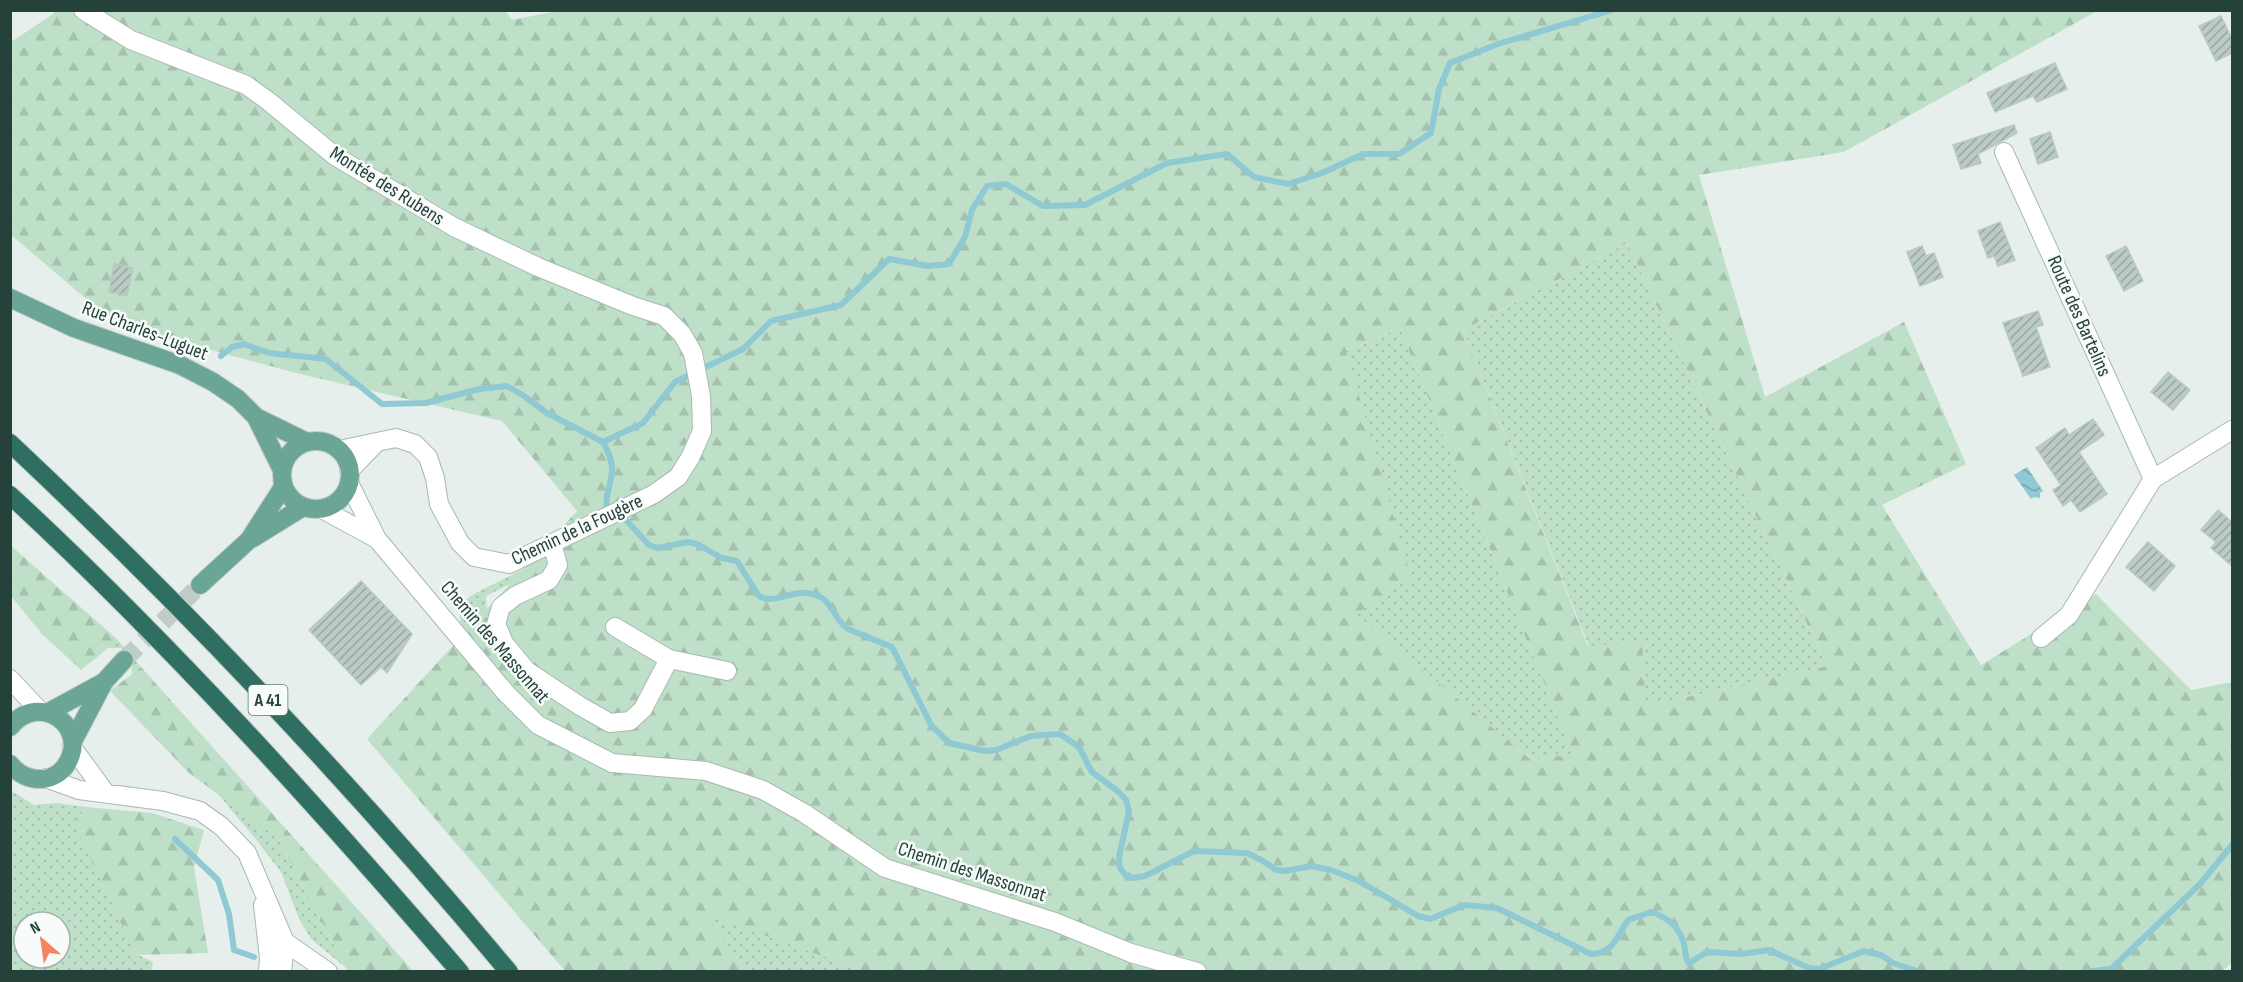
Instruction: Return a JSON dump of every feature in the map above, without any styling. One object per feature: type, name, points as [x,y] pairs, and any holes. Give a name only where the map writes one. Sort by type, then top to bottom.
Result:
[{"type":"highway","name":"A 41","points":[[10,443],[137,565],[321,757],[509,972]]},
{"type":"highway","name":"A 41","points":[[10,495],[117,598],[218,702],[307,797],[460,972]]},
{"type":"main road","name":"Rue Charles-Luguet","points":[[10,298],[74,328],[180,365],[213,382],[238,399],[256,417],[308,442]]},
{"type":"main road","name":"Rue Charles-Luguet","points":[[256,417],[283,478]]},
{"type":"main road","points":[[249,540],[283,478],[286,459],[292,450],[308,442],[321,442],[339,450],[348,463],[349,477],[339,500],[322,508],[303,507],[291,499],[283,478]]},
{"type":"main road","points":[[200,585],[249,540],[303,507]]},
{"type":"main road","points":[[72,744],[104,682],[124,660]]},
{"type":"main road","points":[[11,724],[25,714],[44,712],[104,682]]},
{"type":"main road","points":[[10,764],[26,777],[46,778],[63,769],[72,753],[69,730],[62,720],[44,712]]},
{"type":"street","name":"Montée des Rubens","points":[[83,10],[131,40],[246,86],[267,100],[335,156],[454,227],[538,267],[633,306],[664,316],[682,334],[693,353]]},
{"type":"street","name":"Route des Bartelins","points":[[2004,152],[2153,479]]},
{"type":"street","name":"Chemin de la Fougère","points":[[339,450],[396,438],[415,444],[428,457],[435,478],[439,504],[460,543],[474,557],[509,564],[654,494],[678,477],[690,458],[702,431],[700,396],[693,353]]},
{"type":"street","points":[[2041,638],[2069,615],[2153,479],[2232,430]]},
{"type":"street","points":[[349,477],[377,442]]},
{"type":"street","name":"Chemin des Massonnat","points":[[349,477],[377,539],[505,692],[538,725],[612,763],[706,771],[763,790],[804,813],[885,868],[1055,922],[1131,953],[1197,972]]},
{"type":"street","name":"Chemin des Massonnat","points":[[322,508],[377,539]]},
{"type":"street","points":[[552,544],[558,565],[549,580],[515,596],[501,607],[496,624],[504,643],[527,671],[610,723],[630,722],[643,709],[669,659]]},
{"type":"street","points":[[615,627],[669,659],[727,671]]},
{"type":"street","points":[[10,679],[44,712]]},
{"type":"street","points":[[72,744],[105,792]]},
{"type":"street","points":[[46,778],[80,790],[163,801],[200,811],[221,826],[247,853],[261,885],[285,942],[281,972],[268,965],[261,885]]},
{"type":"street","points":[[285,942],[328,972]]},
{"type":"green space","points":[[505,10],[512,20],[562,10],[2097,11],[1844,152],[1699,175],[1765,397],[1904,322],[1966,464],[1882,505],[1981,665],[2096,594],[2191,690],[2232,682],[2232,963],[2221,972],[866,972],[706,914],[746,971],[565,971],[367,739],[577,511],[502,421],[304,375],[117,325],[11,235],[11,42],[53,14],[54,11]],"holes":[[[1627,243],[1827,666],[1646,706],[1642,643],[1588,646],[1463,330]],[[1400,328],[1573,754],[1531,760],[1356,614],[1411,578],[1346,351]]]},
{"type":"green space","points":[[1627,243],[1827,666],[1646,706],[1589,646],[1463,330]]},
{"type":"green space","points":[[1400,328],[1573,754],[1531,760],[1355,614],[1346,351]]},
{"type":"green space","points":[[10,545],[118,640],[81,670],[42,634],[11,596]]},
{"type":"green space","points":[[539,561],[544,567],[486,596],[488,637],[520,694],[460,623],[460,604],[472,595]]},
{"type":"green space","points":[[118,640],[141,667],[132,674],[131,659],[121,648],[107,648]]},
{"type":"green space","points":[[141,667],[413,971],[349,971],[346,968],[278,838],[189,773],[110,691]]},
{"type":"green space","points":[[10,790],[34,805],[57,803],[86,807],[75,823],[136,954],[153,962],[151,971],[11,971]]},
{"type":"green space","points":[[217,793],[278,838],[346,968],[311,939],[299,919],[281,872]]},
{"type":"green space","points":[[86,807],[152,813],[204,830],[194,867],[208,953],[136,955],[74,823]]},
{"type":"green space","points":[[705,913],[866,971],[746,971]]},
{"type":"water","points":[[2027,467],[2043,491],[2040,493],[2040,498],[2031,499],[2014,475]]},
{"type":"building","points":[[2221,16],[2232,39],[2232,53],[2216,61],[2199,26]]},
{"type":"building","points":[[2055,63],[2067,89],[2037,102],[2033,96],[1995,112],[1987,93]]},
{"type":"building","points":[[2014,125],[2017,133],[1978,154],[1981,163],[1961,169],[1953,145]]},
{"type":"building","points":[[2050,132],[2058,157],[2038,164],[2030,139]]},
{"type":"building","points":[[2000,222],[2015,260],[1998,266],[1994,256],[1988,258],[1978,231]]},
{"type":"building","points":[[1922,246],[1926,256],[1934,253],[1943,277],[1920,286],[1907,252]]},
{"type":"building","points":[[2126,246],[2143,281],[2124,291],[2106,256]]},
{"type":"building","points":[[114,264],[133,268],[127,295],[109,292]]},
{"type":"building","points":[[2038,311],[2043,325],[2036,327],[2050,367],[2023,376],[2003,323]]},
{"type":"building","points":[[2168,372],[2190,390],[2173,410],[2151,392]]},
{"type":"building","points":[[2093,419],[2104,435],[2079,452],[2107,494],[2080,512],[2071,500],[2063,506],[2053,490],[2061,485],[2036,448],[2065,428],[2069,435]]},
{"type":"building","points":[[2218,510],[2232,522],[2232,566],[2211,548],[2216,542],[2201,530]]},
{"type":"building","points":[[2148,542],[2175,566],[2154,591],[2126,567]]},
{"type":"building","points":[[361,581],[412,634],[387,673],[381,667],[361,685],[309,630]]},
{"type":"waterway","points":[[221,356],[232,347],[244,344],[269,353],[326,359],[382,404],[426,403],[479,389],[507,386],[547,413],[603,442],[643,423],[675,382],[743,349],[771,321],[841,305],[889,259],[928,266],[949,264],[965,237],[972,210],[987,186],[1006,184],[1043,206],[1085,205],[1167,163],[1227,154],[1254,177],[1288,184],[1322,173],[1363,154],[1399,154],[1431,133],[1439,89],[1450,63],[1498,44],[1612,10]]},
{"type":"waterway","points":[[603,442],[612,465],[607,501],[608,512]]},
{"type":"waterway","points":[[617,516],[626,520],[649,545],[658,548],[688,542],[697,544],[722,558],[737,561],[758,595],[763,598],[808,593],[823,599],[848,629],[892,647],[931,725],[949,743],[985,751],[996,750],[1031,736],[1060,734],[1079,747],[1092,772],[1126,800],[1129,811],[1119,857],[1120,868],[1126,876],[1134,878],[1145,876],[1194,851],[1247,853],[1276,870],[1285,871],[1311,866],[1331,870],[1359,881],[1418,916],[1430,919],[1464,905],[1497,908],[1591,954],[1605,951],[1617,938],[1628,920],[1651,912],[1669,921],[1678,930],[1689,963],[1707,952],[1741,954],[1769,950],[1809,968],[1819,969],[1864,951],[1881,955],[1893,963],[1920,972]]},
{"type":"waterway","points":[[175,839],[218,880],[229,914],[234,950],[254,957]]},
{"type":"waterway","points":[[2111,969],[2200,884],[2232,845]]},
{"type":"waterway","points":[[2084,972],[2111,969],[2114,971]]},
{"type":"tunnel","points":[[124,660],[200,585]]}]
